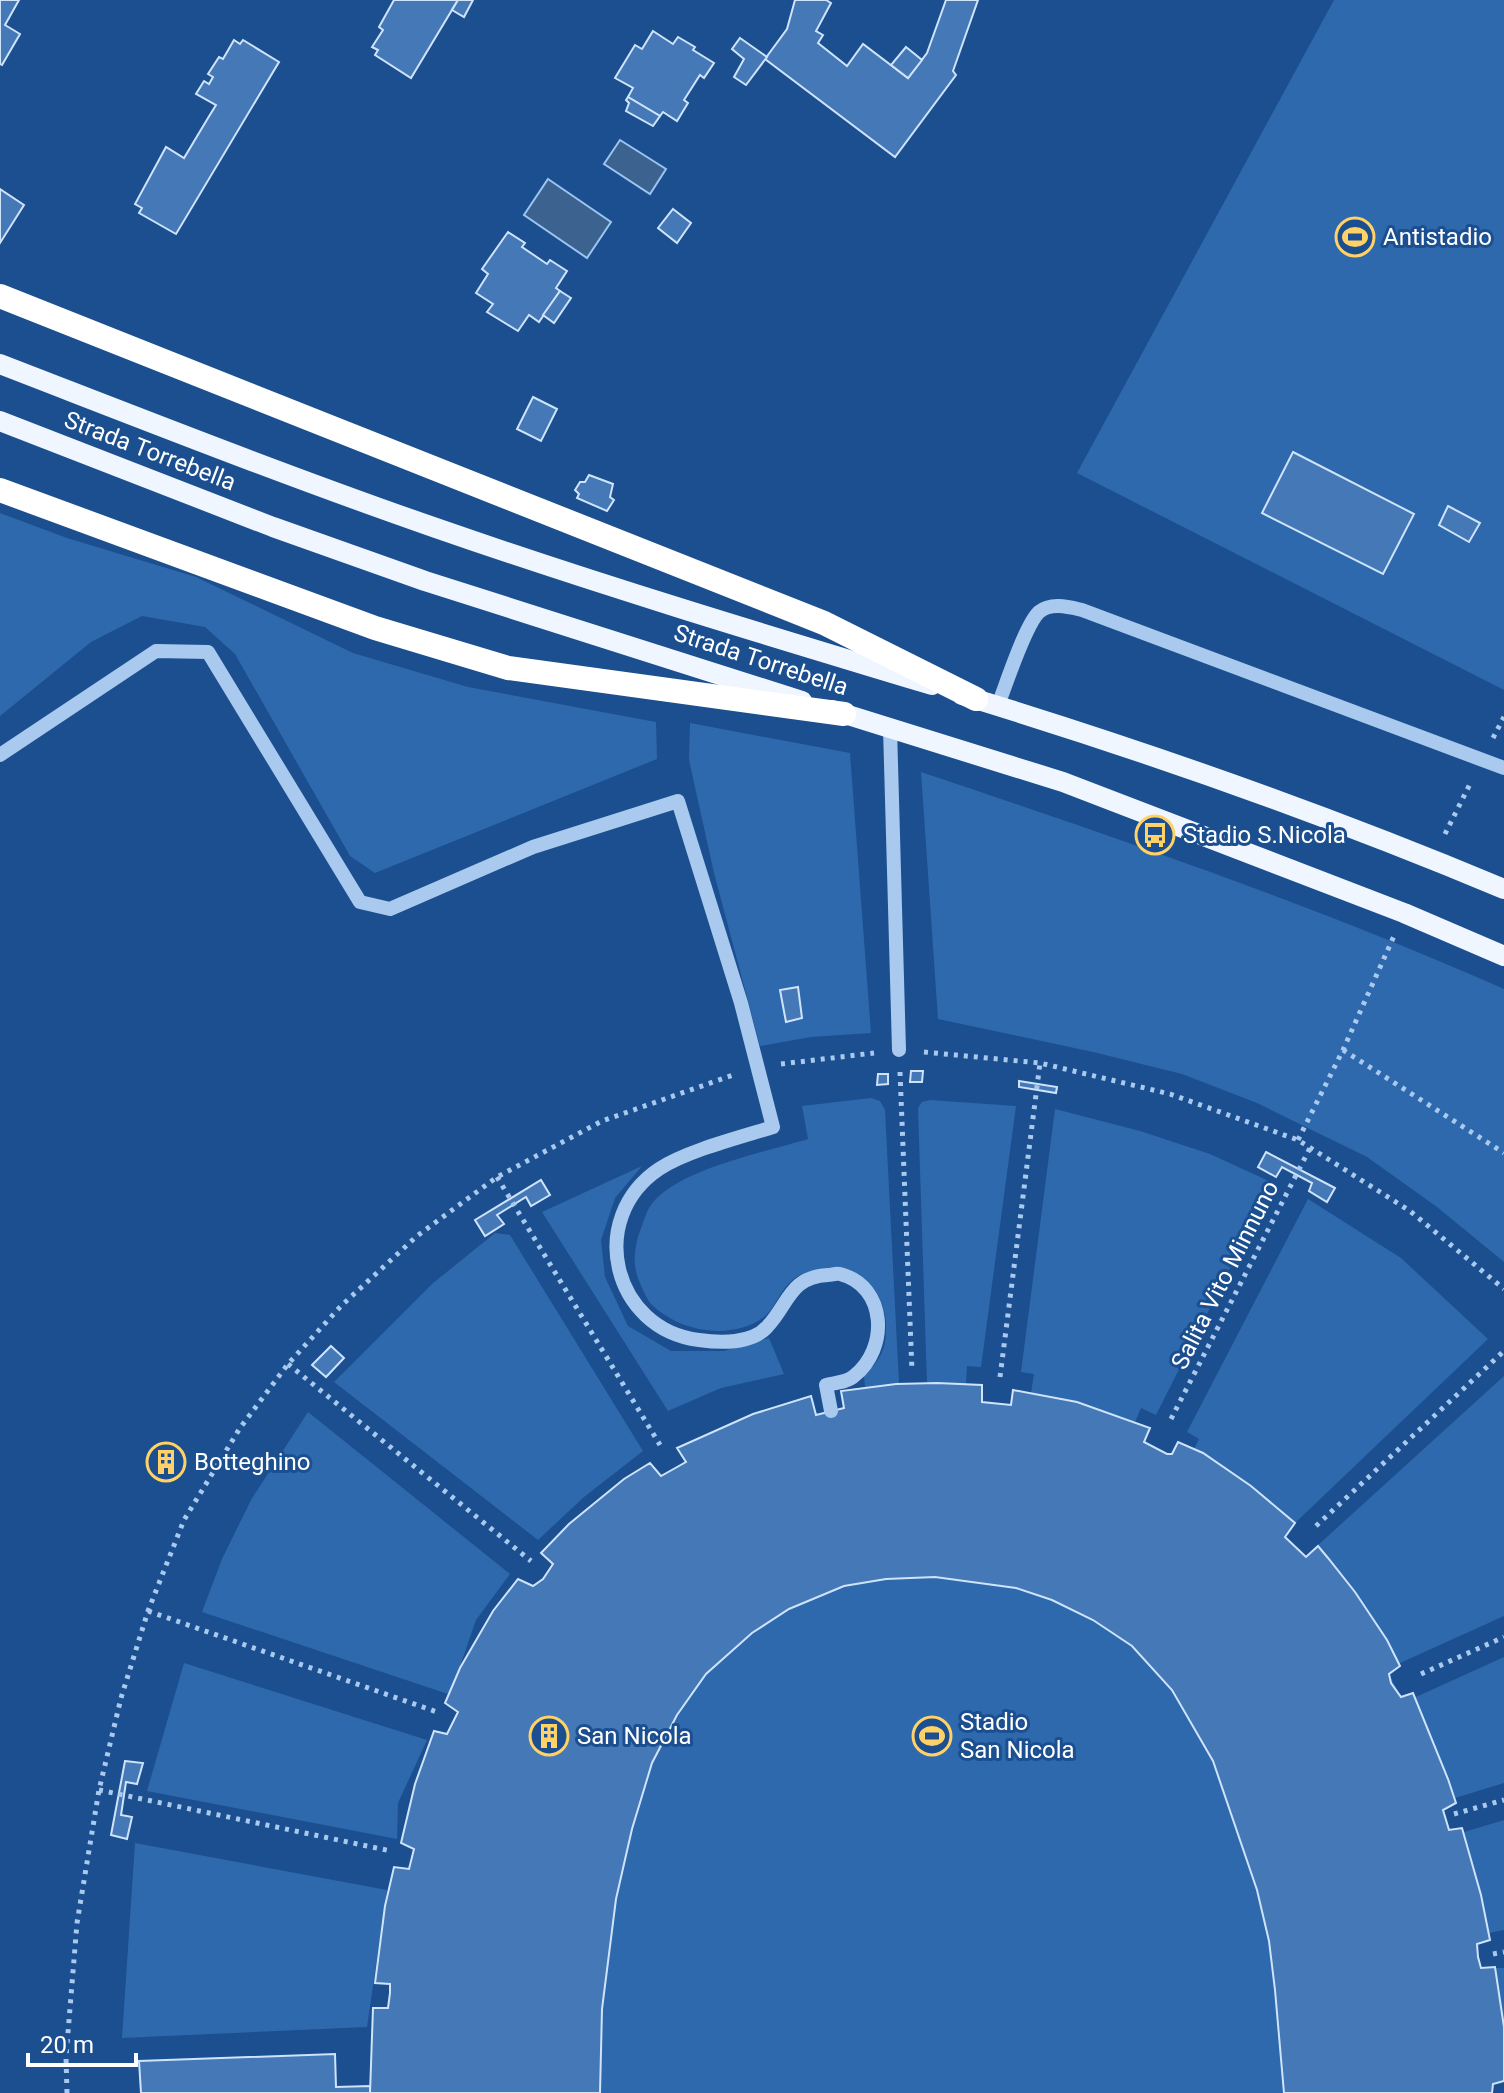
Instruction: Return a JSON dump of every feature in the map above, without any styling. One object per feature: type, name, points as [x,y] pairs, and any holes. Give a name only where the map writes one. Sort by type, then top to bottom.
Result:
[{"type":"highway","points":[[0,296],[824,623],[987,702]]},
{"type":"highway","points":[[0,490],[375,628],[508,668],[844,714]]},
{"type":"main road","name":"Strada Torrebella","points":[[0,364],[288,475],[423,523],[637,595],[987,702],[1205,774],[1504,889]]},
{"type":"main road","name":"Strada Torrebella","points":[[0,421],[273,527],[425,581],[1063,782],[1404,913],[1504,956]]},
{"type":"street","points":[[987,702],[1040,611],[1058,605],[1082,610],[1504,768]]},
{"type":"street","points":[[0,755],[156,651],[208,652],[360,902],[390,909],[533,847],[678,801],[758,1066],[773,1127],[707,1148],[660,1169],[637,1189],[622,1211],[615,1248],[626,1293],[659,1327],[696,1340],[738,1342],[767,1329],[796,1286],[816,1276],[840,1274],[863,1287],[877,1310],[880,1330],[877,1344],[853,1378],[826,1385],[831,1411]]},
{"type":"street","points":[[890,728],[899,1050]]},
{"type":"path","points":[[899,1050],[912,1371]]},
{"type":"path","points":[[67,2093],[66,2057],[77,1923],[99,1790],[121,1698],[148,1611],[184,1520],[240,1428],[288,1364],[341,1306],[417,1236],[497,1177],[602,1121],[758,1066],[899,1050],[1040,1063],[1170,1094],[1298,1140],[1410,1211],[1504,1289]]},
{"type":"path","points":[[1343,1050],[1504,1153]]},
{"type":"path","points":[[1000,1377],[1040,1063]]},
{"type":"path","name":"Salita Vito Minnuno","points":[[1171,1419],[1310,1148]]},
{"type":"path","points":[[497,1177],[660,1445]]},
{"type":"path","points":[[1316,1526],[1504,1351]]},
{"type":"path","points":[[288,1364],[531,1561]]},
{"type":"path","points":[[148,1611],[437,1712]]},
{"type":"path","points":[[1421,1674],[1504,1637]]},
{"type":"path","points":[[99,1790],[391,1851]]},
{"type":"path","points":[[1454,1814],[1504,1800]]},
{"type":"path","points":[[1493,1954],[1504,1952]]},
{"type":"shaded area","name":"Antistadio","points":[[1334,0],[1504,0],[1504,690],[1077,473]]},
{"type":"shaded area","points":[[620,140],[666,169],[650,194],[604,164]]},
{"type":"shaded area","points":[[548,179],[611,222],[587,258],[524,215]]},
{"type":"shaded area","points":[[0,513],[67,538],[196,577],[353,653],[468,687],[656,722],[657,759],[375,873],[350,856],[235,654],[205,627],[142,616],[91,642],[0,716]]},
{"type":"shaded area","points":[[690,723],[850,753],[871,1033],[811,1037],[760,1046],[714,873],[689,760]]},
{"type":"shaded area","points":[[921,772],[1288,901],[1504,989],[1504,1262],[1437,1207],[1367,1157],[1257,1103],[1182,1074],[938,1019]]},
{"type":"shaded area","name":"Stadio San Nicola","points":[[871,1098],[880,1101],[885,1110],[899,1384],[927,1383],[918,1108],[922,1102],[930,1100],[1016,1106],[981,1367],[967,1366],[966,1384],[982,1385],[982,1402],[1010,1405],[1013,1390],[1031,1393],[1034,1374],[1021,1372],[1055,1109],[1140,1131],[1210,1154],[1273,1183],[1156,1415],[1141,1408],[1135,1422],[1150,1428],[1144,1442],[1155,1450],[1172,1454],[1178,1442],[1194,1449],[1199,1439],[1187,1432],[1308,1199],[1401,1258],[1488,1339],[1295,1523],[1285,1537],[1306,1556],[1504,1376],[1504,1616],[1400,1663],[1389,1674],[1401,1697],[1413,1693],[1416,1697],[1504,1657],[1504,1783],[1455,1798],[1456,1803],[1443,1810],[1450,1830],[1462,1828],[1464,1832],[1504,1820],[1504,1930],[1489,1933],[1490,1940],[1477,1944],[1481,1968],[1504,1968],[1504,2081],[1494,2084],[1492,2093],[370,2093],[373,2008],[388,2007],[390,1984],[375,1983],[385,1906],[409,1869],[413,1849],[401,1843],[415,1784],[434,1731],[447,1734],[457,1712],[445,1703],[448,1694],[202,1612],[222,1559],[251,1500],[308,1412],[510,1574],[476,1620],[457,1675],[493,1611],[518,1579],[533,1586],[543,1579],[553,1564],[541,1553],[579,1516],[620,1483],[650,1463],[661,1476],[685,1461],[677,1448],[753,1414],[811,1396],[816,1414],[844,1408],[841,1391],[865,1387],[864,1376],[878,1360],[885,1344],[885,1314],[875,1290],[855,1274],[830,1269],[802,1274],[786,1286],[768,1313],[758,1321],[736,1329],[714,1331],[677,1322],[652,1305],[637,1277],[635,1257],[638,1237],[649,1208],[677,1183],[721,1164],[808,1139],[802,1106]]},
{"type":"shaded area","points":[[642,1166],[615,1198],[601,1240],[605,1277],[628,1326],[671,1351],[724,1351],[769,1338],[784,1374],[721,1388],[668,1411],[542,1212]]},
{"type":"shaded area","points":[[495,1233],[510,1235],[643,1451],[584,1497],[538,1540],[334,1382],[432,1284]]},
{"type":"shaded area","points":[[184,1663],[427,1740],[398,1803],[397,1839],[147,1791]]},
{"type":"shaded area","points":[[135,1843],[387,1890],[367,2027],[122,2038]]},
{"type":"building","points":[[0,0],[19,0],[5,25],[20,34],[2,65],[0,64]]},
{"type":"building","points":[[394,0],[458,0],[411,78],[375,55],[378,50],[372,47],[383,30],[379,27]]},
{"type":"building","points":[[458,0],[473,0],[464,17],[452,10]]},
{"type":"building","points":[[795,0],[826,0],[831,3],[816,31],[823,35],[818,43],[847,66],[863,44],[908,78],[927,53],[946,0],[978,0],[953,71],[956,75],[895,157],[765,59],[787,29]]},
{"type":"building","points":[[653,31],[673,44],[678,37],[714,63],[704,78],[700,75],[684,100],[688,103],[677,121],[663,112],[660,116],[628,97],[633,88],[615,78],[635,45],[642,49]]},
{"type":"building","points":[[740,38],[767,57],[746,85],[734,77],[744,59],[732,49]]},
{"type":"building","points":[[234,40],[240,44],[243,40],[279,62],[176,234],[139,213],[142,208],[135,204],[166,147],[184,158],[216,105],[196,94],[204,81],[209,84],[213,77],[208,74],[219,57],[223,59]]},
{"type":"building","points":[[906,47],[922,60],[908,78],[891,65]]},
{"type":"building","points":[[628,97],[660,116],[653,126],[626,111]]},
{"type":"building","points":[[0,189],[24,205],[0,243]]},
{"type":"building","points":[[673,209],[691,223],[677,243],[658,228]]},
{"type":"building","points":[[508,232],[525,243],[522,247],[547,264],[550,260],[567,271],[556,288],[560,291],[539,322],[529,315],[518,331],[487,312],[493,304],[476,293],[488,274],[482,269]]},
{"type":"building","points":[[560,291],[571,298],[554,323],[543,315]]},
{"type":"building","points":[[533,397],[557,409],[541,441],[517,429]]},
{"type":"building","points":[[1293,452],[1414,514],[1383,574],[1262,513]]},
{"type":"building","points":[[589,475],[613,484],[610,497],[614,500],[607,511],[577,498],[579,494],[575,490]]},
{"type":"building","points":[[1448,506],[1480,523],[1469,542],[1439,525]]},
{"type":"building","points":[[798,987],[802,1018],[786,1022],[780,990]]},
{"type":"building","points":[[911,1071],[923,1071],[922,1082],[910,1082]]},
{"type":"building","points":[[878,1074],[888,1074],[888,1084],[877,1085]]},
{"type":"building","points":[[1019,1081],[1057,1087],[1056,1093],[1019,1087]]},
{"type":"building","points":[[1266,1152],[1335,1188],[1327,1202],[1309,1191],[1312,1183],[1282,1167],[1276,1177],[1258,1167]]},
{"type":"building","points":[[541,1180],[550,1195],[531,1206],[526,1197],[497,1215],[504,1224],[485,1236],[475,1220]]},
{"type":"building","points":[[331,1346],[344,1358],[326,1377],[312,1365]]},
{"type":"building","name":"San Nicola","points":[[896,1384],[982,1385],[982,1402],[1011,1405],[1013,1390],[1077,1402],[1150,1428],[1144,1442],[1167,1454],[1172,1454],[1178,1442],[1203,1453],[1251,1486],[1295,1523],[1285,1537],[1306,1557],[1318,1546],[1328,1558],[1387,1640],[1400,1666],[1389,1674],[1391,1683],[1401,1697],[1413,1693],[1448,1779],[1456,1803],[1443,1810],[1449,1830],[1462,1828],[1490,1940],[1477,1944],[1478,1957],[1481,1968],[1495,1967],[1504,2027],[1504,2081],[1493,2084],[1492,2093],[1284,2093],[1269,1941],[1257,1890],[1213,1761],[1172,1690],[1132,1646],[1093,1620],[1052,1600],[1016,1588],[935,1577],[886,1579],[844,1586],[789,1609],[752,1633],[706,1674],[677,1715],[652,1763],[632,1829],[616,1899],[602,2009],[600,2093],[370,2093],[373,2008],[388,2008],[390,1993],[390,1984],[375,1983],[385,1906],[394,1867],[409,1869],[414,1849],[401,1843],[415,1784],[434,1731],[447,1734],[458,1712],[445,1703],[460,1668],[493,1611],[518,1579],[533,1586],[543,1579],[553,1564],[541,1553],[569,1524],[624,1479],[650,1463],[661,1476],[686,1462],[677,1448],[753,1414],[811,1396],[816,1415],[844,1408],[841,1391]]},
{"type":"building","name":"Botteghino","points":[[154,1447],[184,1464],[177,1477],[147,1460]]},
{"type":"building","points":[[125,1761],[143,1763],[137,1784],[126,1782],[121,1815],[132,1817],[127,1839],[111,1835]]},
{"type":"building","points":[[335,2054],[336,2087],[370,2086],[370,2093],[141,2093],[139,2061]]},
{"type":"place","name":"Antistadio","points":[[1355,237]]},
{"type":"place","name":"Stadio S.Nicola","points":[[1155,835]]},
{"type":"place","name":"Botteghino","points":[[166,1462]]},
{"type":"place","name":"San Nicola","points":[[549,1736]]},
{"type":"place","name":"Stadio San Nicola","points":[[932,1736]]}]
